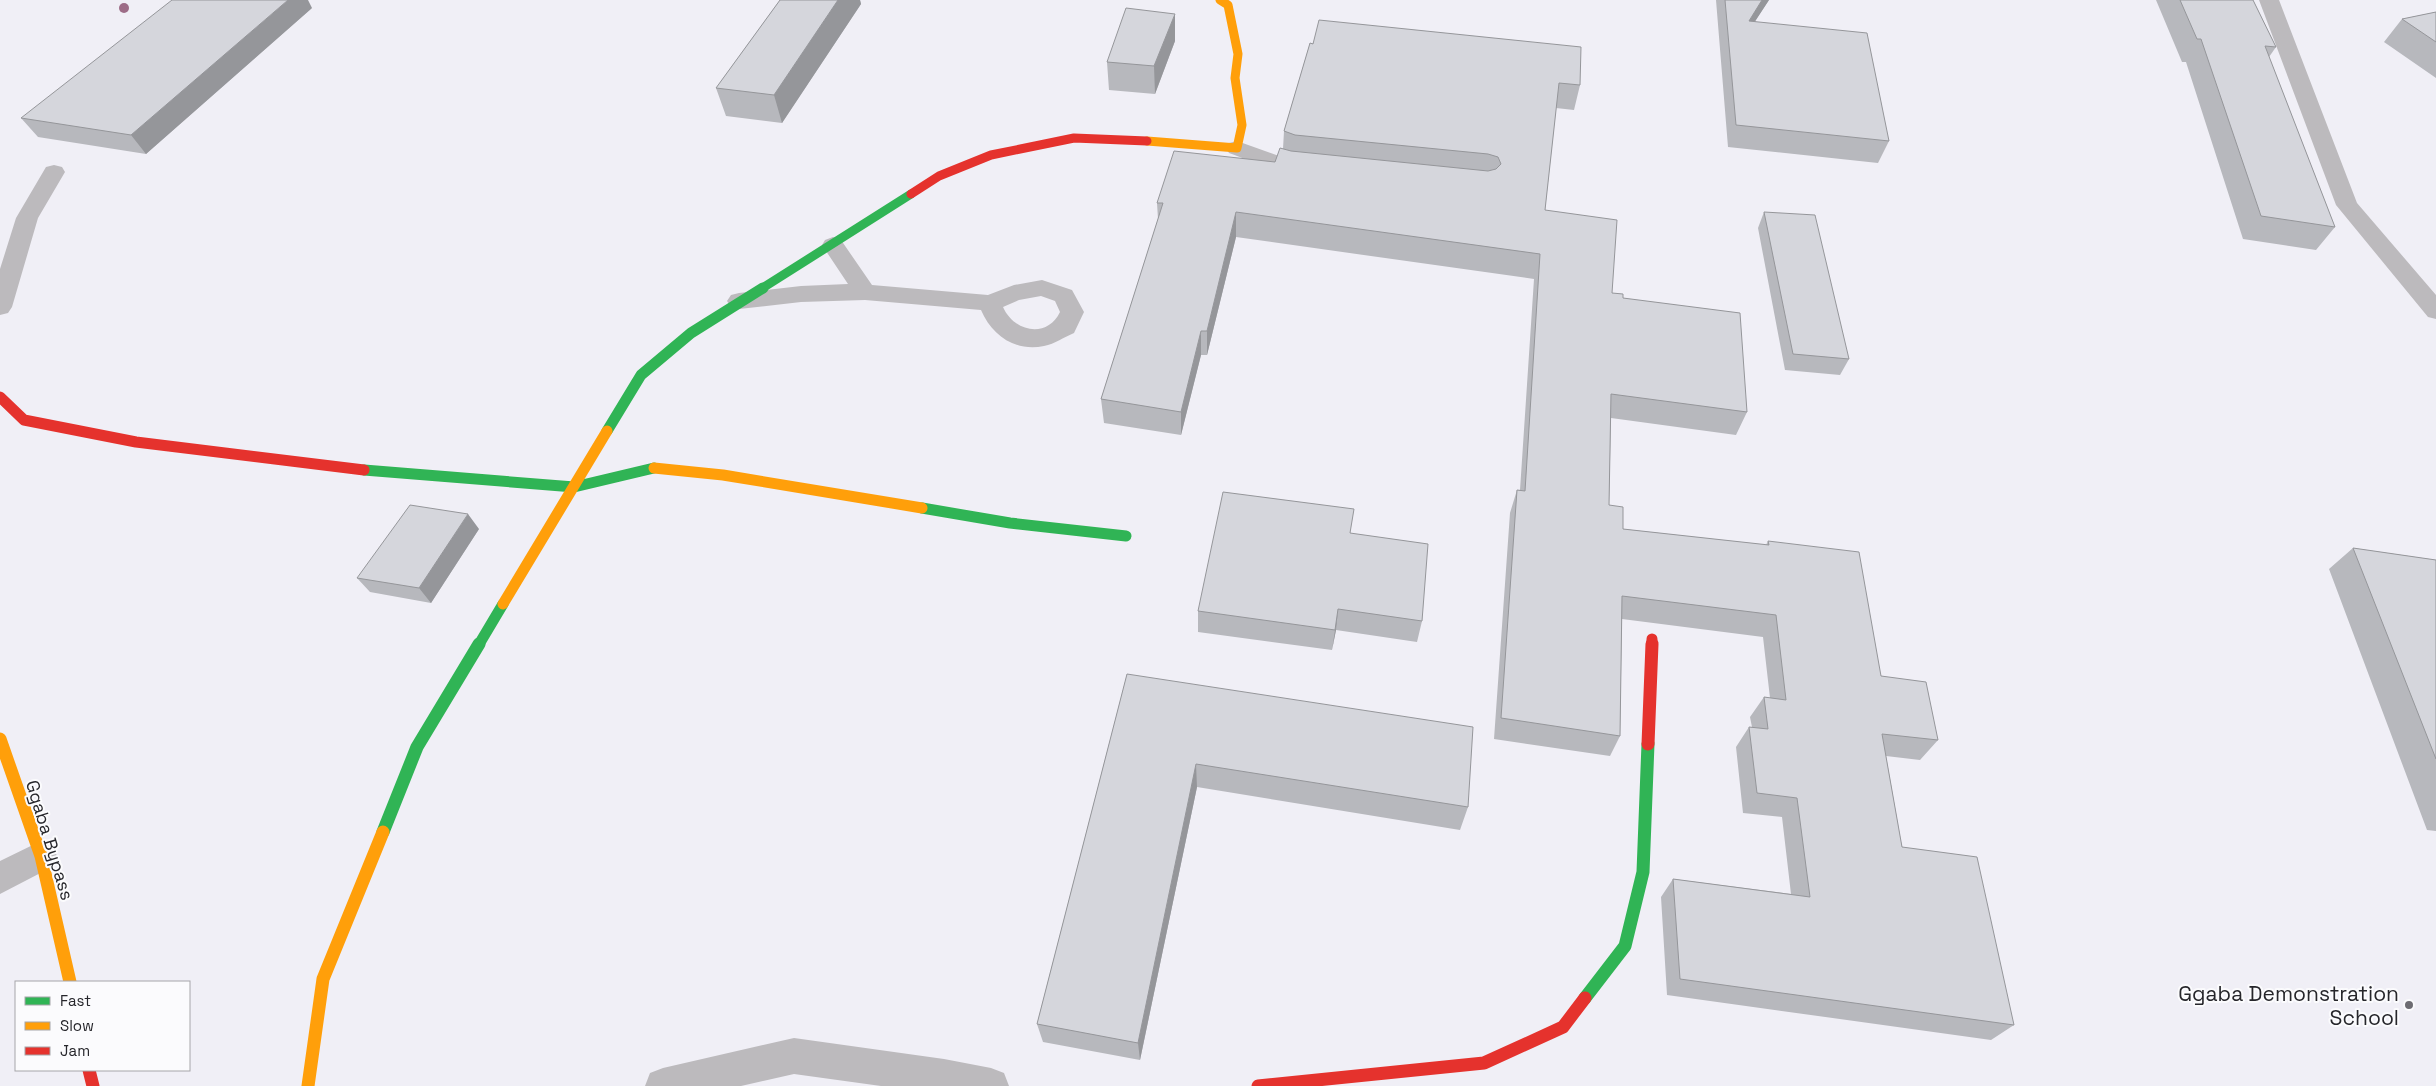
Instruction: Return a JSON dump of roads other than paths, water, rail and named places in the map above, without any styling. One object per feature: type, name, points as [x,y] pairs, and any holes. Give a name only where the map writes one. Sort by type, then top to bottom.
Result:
[{"type":"street","points":[[1220,0],[1228,5],[1238,54],[1235,78],[1241,108],[1242,125],[1237,148]]},
{"type":"street","points":[[2269,0],[2347,205],[2436,311]]},
{"type":"street","points":[[308,1086],[323,979],[417,747],[641,375],[691,333],[739,301],[833,245],[939,176],[991,155],[1074,138],[1112,138],[1237,148],[1290,167],[1325,171]]},
{"type":"street","points":[[0,307],[27,218],[54,172]]},
{"type":"street","points":[[833,245],[864,292]]},
{"type":"street","points":[[739,301],[801,294],[864,292],[990,303]]},
{"type":"street","points":[[0,397],[24,420],[136,442],[334,468],[574,488],[649,468],[723,475],[1010,523],[1126,536]]},
{"type":"street","points":[[1258,1086],[1484,1063],[1563,1027],[1625,946],[1643,872],[1652,639]]},
{"type":"street","name":"Ggaba Bypass","points":[[0,739],[41,856],[70,981]]},
{"type":"street","points":[[0,878],[41,856]]},
{"type":"street","points":[[663,1086],[794,1056],[944,1077],[991,1086]]},
{"type":"street","points":[[89,1071],[93,1086]]},
{"type":"place","name":"Ggaba Demonstration School","points":[[2409,1005]]}]
